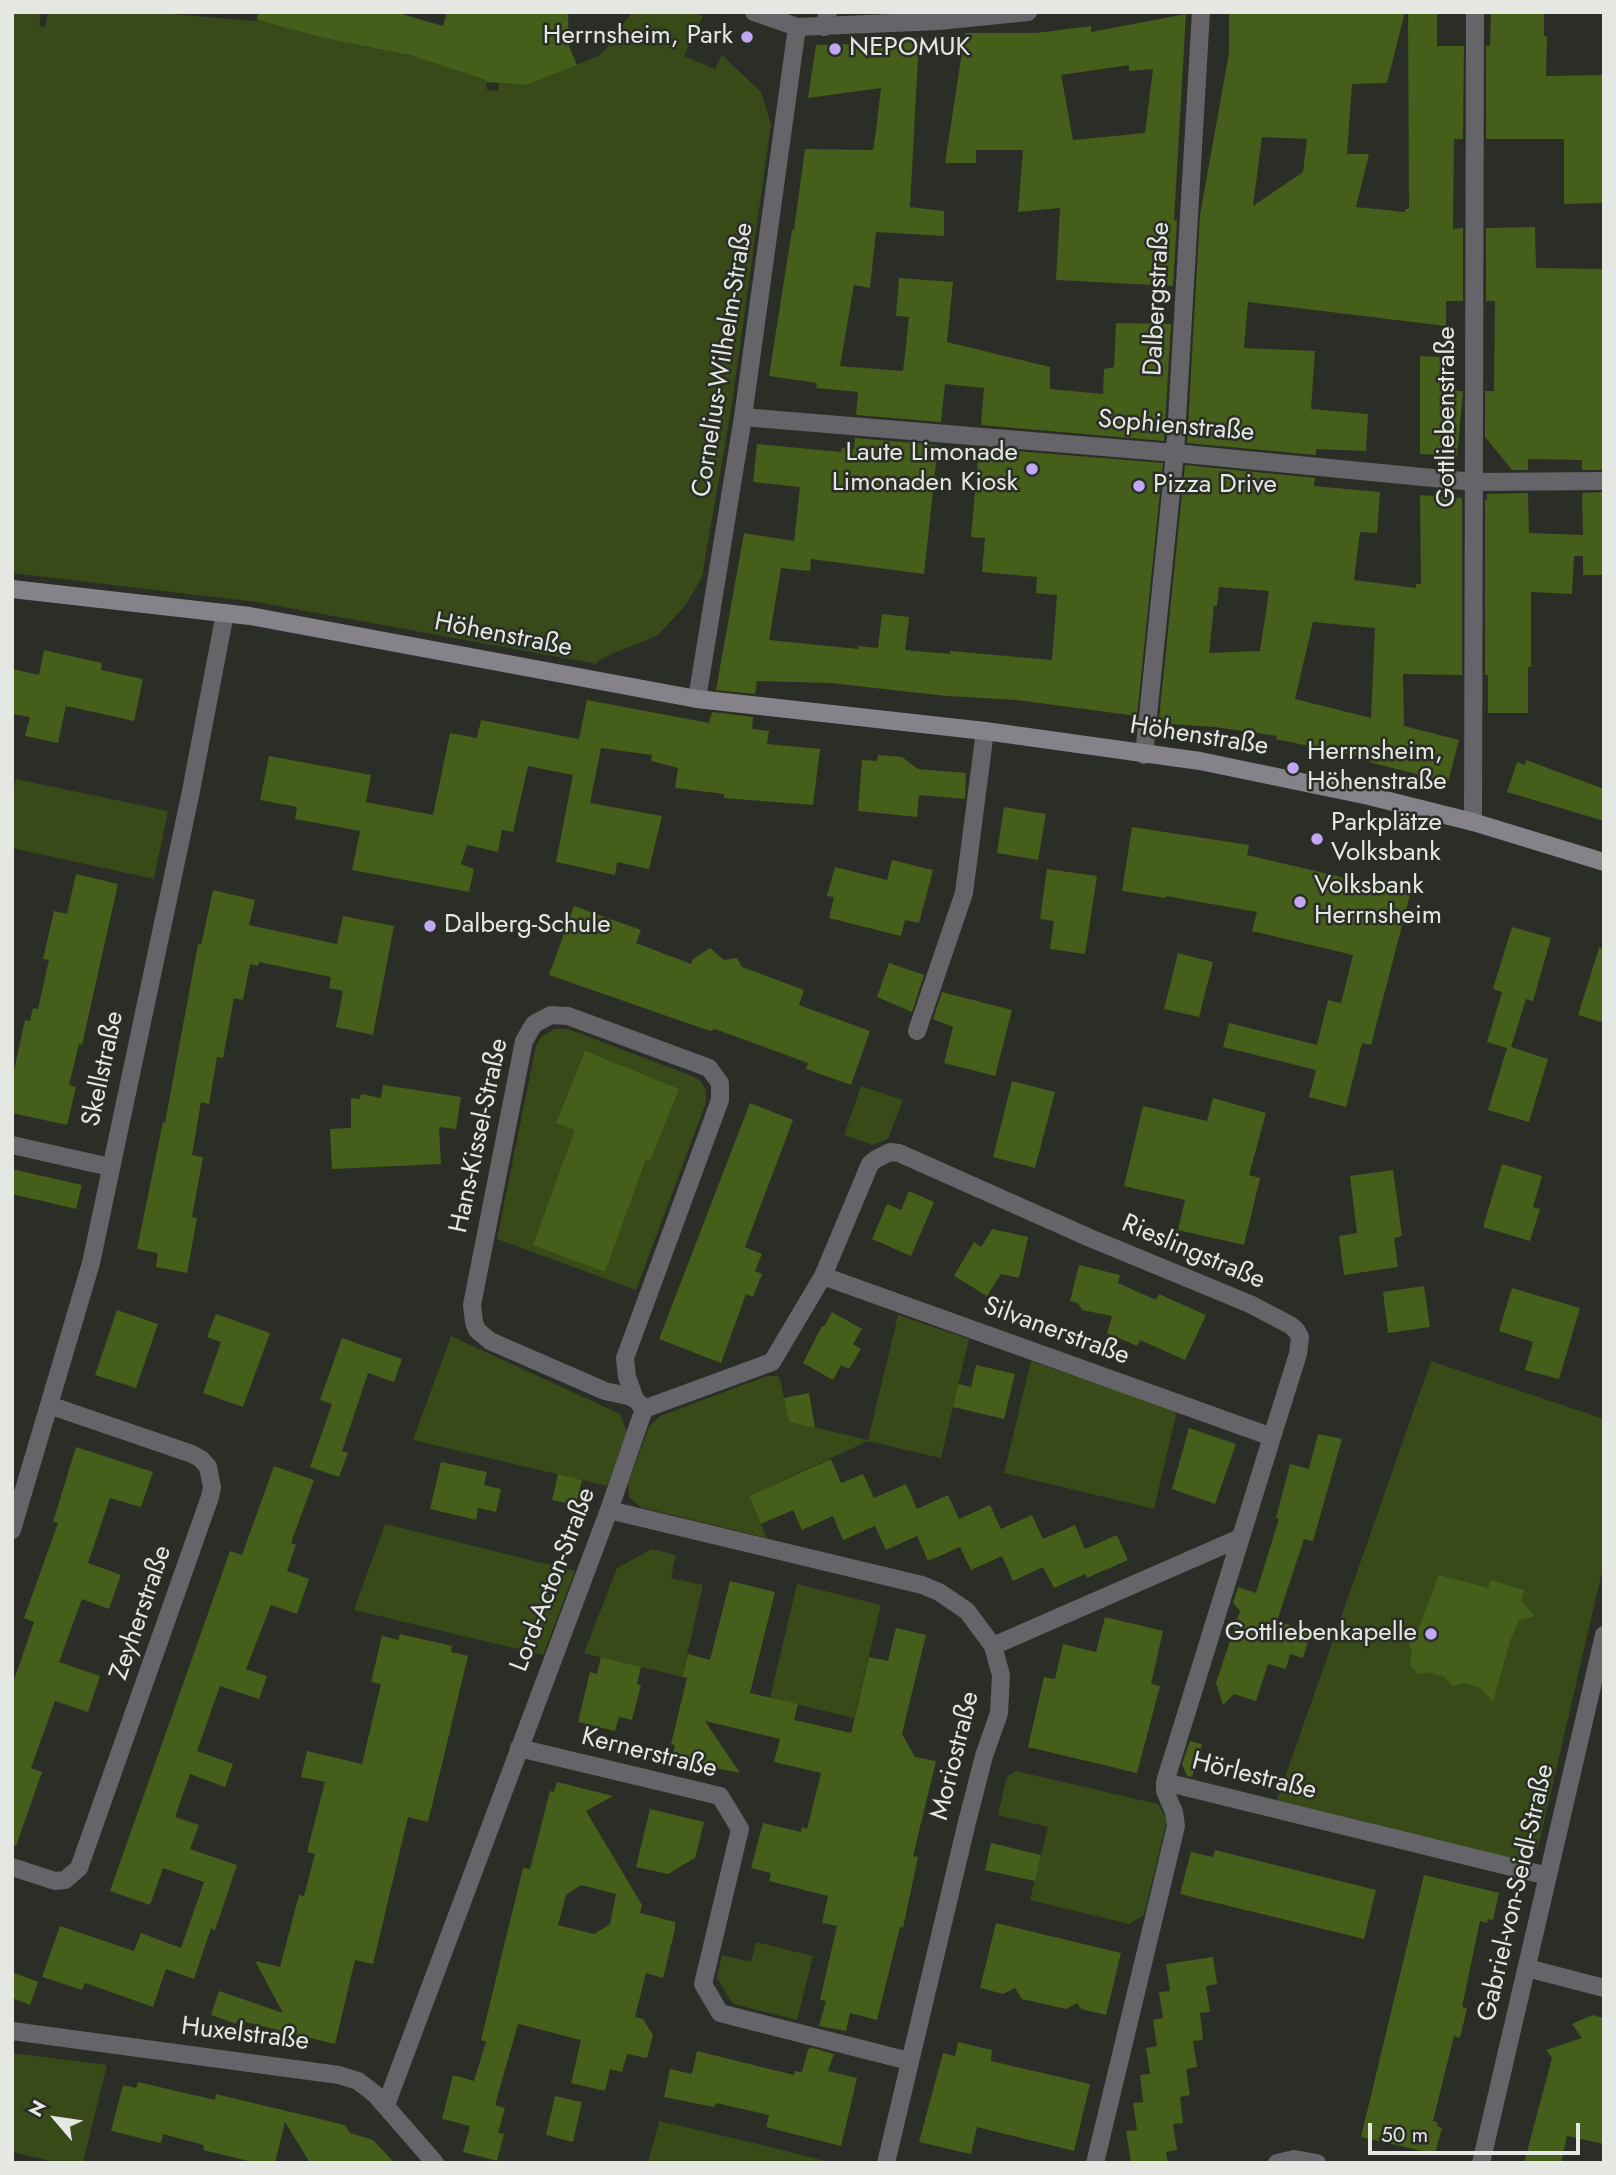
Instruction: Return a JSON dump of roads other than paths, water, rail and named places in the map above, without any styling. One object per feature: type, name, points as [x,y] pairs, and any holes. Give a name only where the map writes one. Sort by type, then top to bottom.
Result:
[{"type":"main road","name":"Höhenstraße","points":[[12,589],[225,613],[697,699],[985,731],[1227,766],[1369,796],[1473,822],[1604,862]]},
{"type":"street","points":[[754,12],[797,27],[826,20],[939,21],[1028,12]]},
{"type":"street","name":"Dalbergstraße","points":[[1144,755],[1175,453],[1201,12]]},
{"type":"street","name":"Gottliebenstraße","points":[[1473,822],[1475,12]]},
{"type":"street","name":"Cornelius-Wilhelm-Straße","points":[[697,699],[743,417],[797,27]]},
{"type":"street","name":"Sophienstraße","points":[[743,417],[1175,453],[1474,482],[1604,481]]},
{"type":"street","name":"Skellstraße","points":[[12,1530],[91,1263],[191,791],[225,613]]},
{"type":"street","points":[[917,1031],[964,893],[985,731]]},
{"type":"street","name":"Hans-Kissel-Straße","points":[[551,1015],[568,1016],[709,1068],[720,1083],[720,1100],[625,1358],[627,1377],[640,1404],[490,1341],[477,1330],[472,1313],[524,1041],[534,1024],[551,1015]]},
{"type":"street","points":[[12,1145],[110,1167]]},
{"type":"street","name":"Rieslingstraße","points":[[823,1276],[870,1164],[882,1154],[899,1153],[1090,1238],[1231,1296],[1296,1330],[1300,1344],[1165,1782]]},
{"type":"street","points":[[640,1404],[772,1362],[823,1276]]},
{"type":"street","name":"Silvanerstraße","points":[[823,1276],[1272,1437]]},
{"type":"street","name":"Lord-Acton-Straße","points":[[386,2105],[609,1510],[640,1404]]},
{"type":"street","name":"Zeyherstraße","points":[[12,1867],[55,1881],[65,1880],[79,1868],[212,1487],[208,1467],[192,1454],[49,1405]]},
{"type":"street","name":"Moriostraße","points":[[609,1510],[922,1585],[939,1592],[967,1611],[993,1646],[1001,1675],[999,1713],[967,1822],[886,2163]]},
{"type":"street","points":[[993,1646],[1240,1538]]},
{"type":"street","name":"Gabriel-von-Seidl-Straße","points":[[1481,2163],[1604,1635]]},
{"type":"street","name":"Kernerstraße","points":[[519,1748],[720,1796],[740,1829],[703,1984],[720,2013],[909,2061]]},
{"type":"street","name":"Hörlestraße","points":[[1095,2163],[1176,1826],[1174,1812],[1165,1791],[1165,1782],[1548,1876]]},
{"type":"street","points":[[1527,1968],[1604,1987]]},
{"type":"street","name":"Huxelstraße","points":[[12,2031],[339,2075],[358,2081],[386,2105],[435,2163]]},
{"type":"street","points":[[1276,2163],[1294,2159],[1317,2163]]},
{"type":"place","name":"Herrnsheim, Park","points":[[747,37]]},
{"type":"place","name":"NEPOMUK","points":[[835,49]]},
{"type":"place","name":"Laute Limonade Limonaden Kiosk","points":[[1032,469]]},
{"type":"place","name":"Pizza Drive","points":[[1139,486]]},
{"type":"place","name":"Herrnsheim, Höhenstraße","points":[[1293,768]]},
{"type":"place","name":"Parkplätze Volksbank","points":[[1317,839]]},
{"type":"place","name":"Volksbank Herrnsheim","points":[[1300,902]]},
{"type":"place","name":"Dalberg-Schule","points":[[430,926]]},
{"type":"place","name":"Gottliebenkapelle","points":[[1431,1634]]}]
